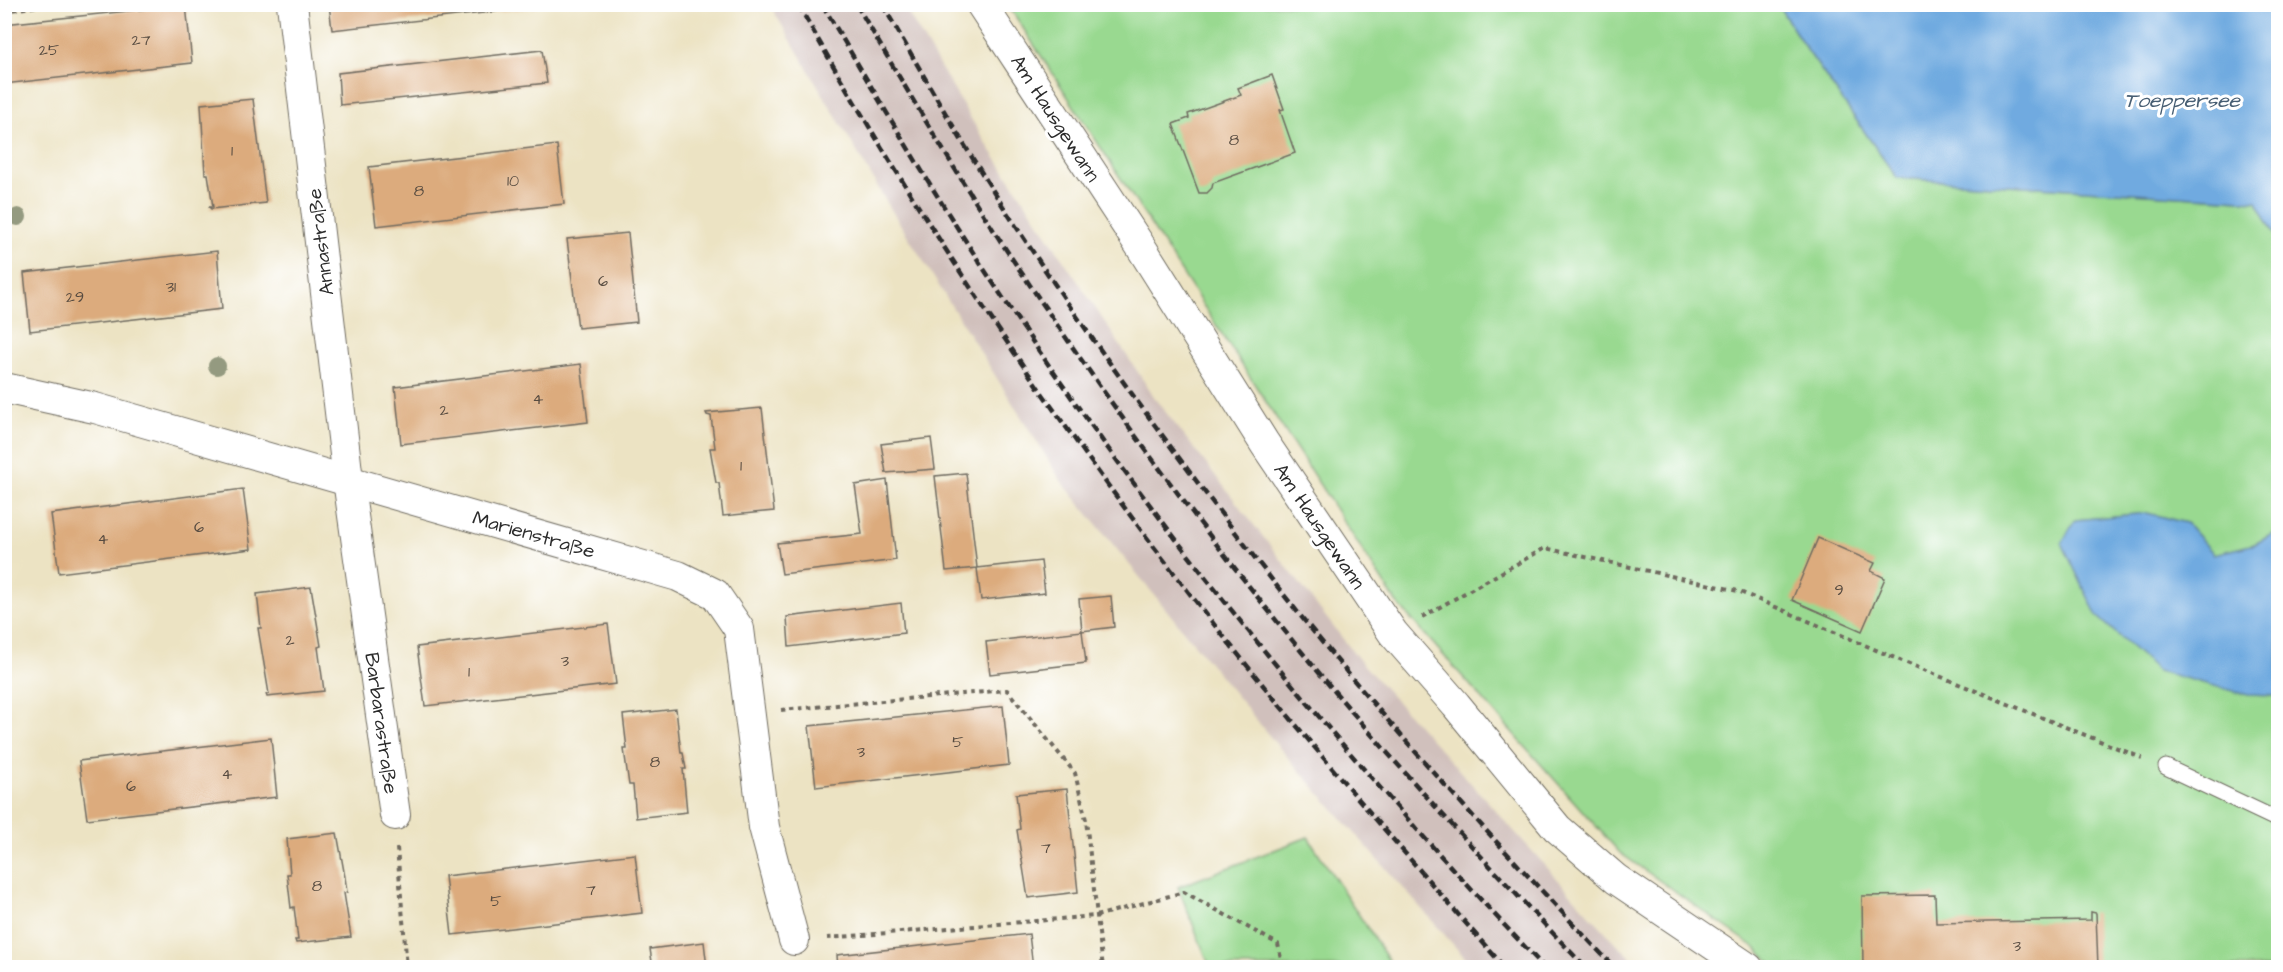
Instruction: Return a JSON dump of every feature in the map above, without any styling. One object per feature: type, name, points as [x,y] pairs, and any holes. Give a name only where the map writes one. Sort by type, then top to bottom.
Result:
[{"type":"street","name":"Annastraße","points":[[292,4],[348,480]]},
{"type":"street","name":"Am Hausgewann","points":[[981,4],[1139,244],[1265,444],[1393,633],[1456,705],[1557,828],[1616,879],[1748,968]]},
{"type":"street","name":"Marienstraße","points":[[4,388],[95,408],[348,480],[678,576],[715,594],[739,629],[764,827],[794,940]]},
{"type":"street","name":"Barbarastraße","points":[[348,480],[395,815]]},
{"type":"lane","points":[[2166,767],[2278,820]]},
{"type":"path","points":[[4,11],[53,4]]},
{"type":"path","points":[[1393,633],[1545,548],[1738,591],[1902,661],[2166,767]]},
{"type":"path","points":[[750,713],[1007,690],[1075,773],[1086,820],[1103,968]]},
{"type":"path","name":"Barbarastraße","points":[[395,815],[407,968]]},
{"type":"path","points":[[794,940],[1096,916],[1184,892],[1278,944],[1283,968]]},
{"type":"shaded area","points":[[770,5],[903,5],[982,137],[1157,401],[1361,662],[1611,938],[1641,967],[1473,967],[1276,744],[1062,482],[892,211]]},
{"type":"green space","points":[[1008,5],[1778,5],[1897,178],[2257,201],[2278,241],[2278,531],[2255,544],[2214,554],[2186,523],[2147,513],[2075,520],[2248,695],[2278,696],[2278,967],[1775,967],[1756,948],[1620,853],[1396,602]]},
{"type":"green space","points":[[1308,837],[1393,967],[1210,967],[1178,887]]},
{"type":"water","name":"Toeppersee","points":[[1778,5],[2278,5],[2278,241],[2257,201],[1897,178]]},
{"type":"water","points":[[2147,513],[2186,523],[2214,554],[2255,544],[2278,531],[2278,696],[2248,695],[2158,671],[2097,616],[2062,543],[2075,520]]},
{"type":"building","points":[[329,4],[537,4],[537,7],[332,30]]},
{"type":"building","points":[[186,5],[192,63],[4,84],[4,24]]},
{"type":"building","points":[[542,50],[547,83],[340,105],[338,73]]},
{"type":"building","points":[[1272,75],[1284,109],[1280,110],[1295,153],[1213,183],[1207,193],[1199,193],[1173,124],[1189,118],[1188,114],[1241,95],[1238,88]]},
{"type":"building","points":[[253,99],[266,203],[211,209],[209,207],[213,207],[208,174],[205,174],[201,104]]},
{"type":"building","points":[[557,145],[564,204],[376,226],[369,167]]},
{"type":"building","points":[[628,233],[637,322],[578,328],[567,239]]},
{"type":"building","points":[[217,251],[222,309],[30,331],[24,273]]},
{"type":"building","points":[[581,364],[588,422],[401,444],[395,387]]},
{"type":"building","points":[[762,408],[774,511],[723,516],[719,483],[716,483],[710,448],[715,448],[711,416],[706,413]]},
{"type":"building","points":[[931,438],[935,469],[886,473],[881,444]]},
{"type":"building","points":[[966,473],[977,568],[946,571],[935,476]]},
{"type":"building","points":[[887,480],[896,560],[782,574],[777,543],[862,534],[855,485]]},
{"type":"building","points":[[243,489],[251,549],[59,573],[51,514]]},
{"type":"building","points":[[1818,538],[1875,563],[1871,571],[1885,578],[1862,631],[1792,600]]},
{"type":"building","points":[[1041,561],[1045,593],[981,600],[977,568]]},
{"type":"building","points":[[311,587],[321,646],[318,647],[324,691],[267,697],[266,694],[269,694],[258,628],[261,628],[257,594]]},
{"type":"building","points":[[1111,596],[1114,627],[1082,631],[1079,599]]},
{"type":"building","points":[[901,603],[904,633],[789,647],[787,617]]},
{"type":"building","points":[[608,624],[616,684],[425,706],[417,647]]},
{"type":"building","points":[[1082,631],[1086,663],[990,674],[986,642]]},
{"type":"building","points":[[1003,706],[1009,765],[816,787],[809,726]]},
{"type":"building","points":[[676,709],[681,753],[683,753],[686,769],[683,769],[687,812],[636,818],[633,785],[629,785],[624,749],[627,749],[623,715]]},
{"type":"building","points":[[271,738],[277,797],[87,819],[79,761]]},
{"type":"building","points":[[1067,789],[1078,892],[1028,898],[1017,830],[1020,829],[1016,794]]},
{"type":"building","points":[[337,833],[345,877],[347,892],[344,893],[351,937],[296,943],[295,940],[298,940],[294,907],[291,908],[287,874],[290,874],[287,839]]},
{"type":"building","points":[[635,854],[642,913],[452,935],[445,876]]},
{"type":"building","points":[[1935,895],[1936,923],[2091,920],[2091,912],[2096,913],[2098,968],[1863,968],[1862,896]]},
{"type":"building","points":[[1029,934],[1033,968],[838,968],[837,955]]},
{"type":"building","points":[[704,942],[707,968],[653,968],[650,949]]},
{"type":"railway","points":[[798,4],[886,154],[978,300],[1128,512],[1219,631],[1299,728],[1505,968]]},
{"type":"railway","points":[[822,4],[980,263],[1043,357],[1176,540],[1318,716],[1392,801],[1545,968]]},
{"type":"railway","points":[[856,4],[1009,254],[1078,356],[1187,505],[1262,603],[1370,732],[1476,851],[1586,968]]},
{"type":"railway","points":[[882,4],[994,193],[1097,345],[1205,492],[1285,597],[1422,760],[1615,968]]}]
